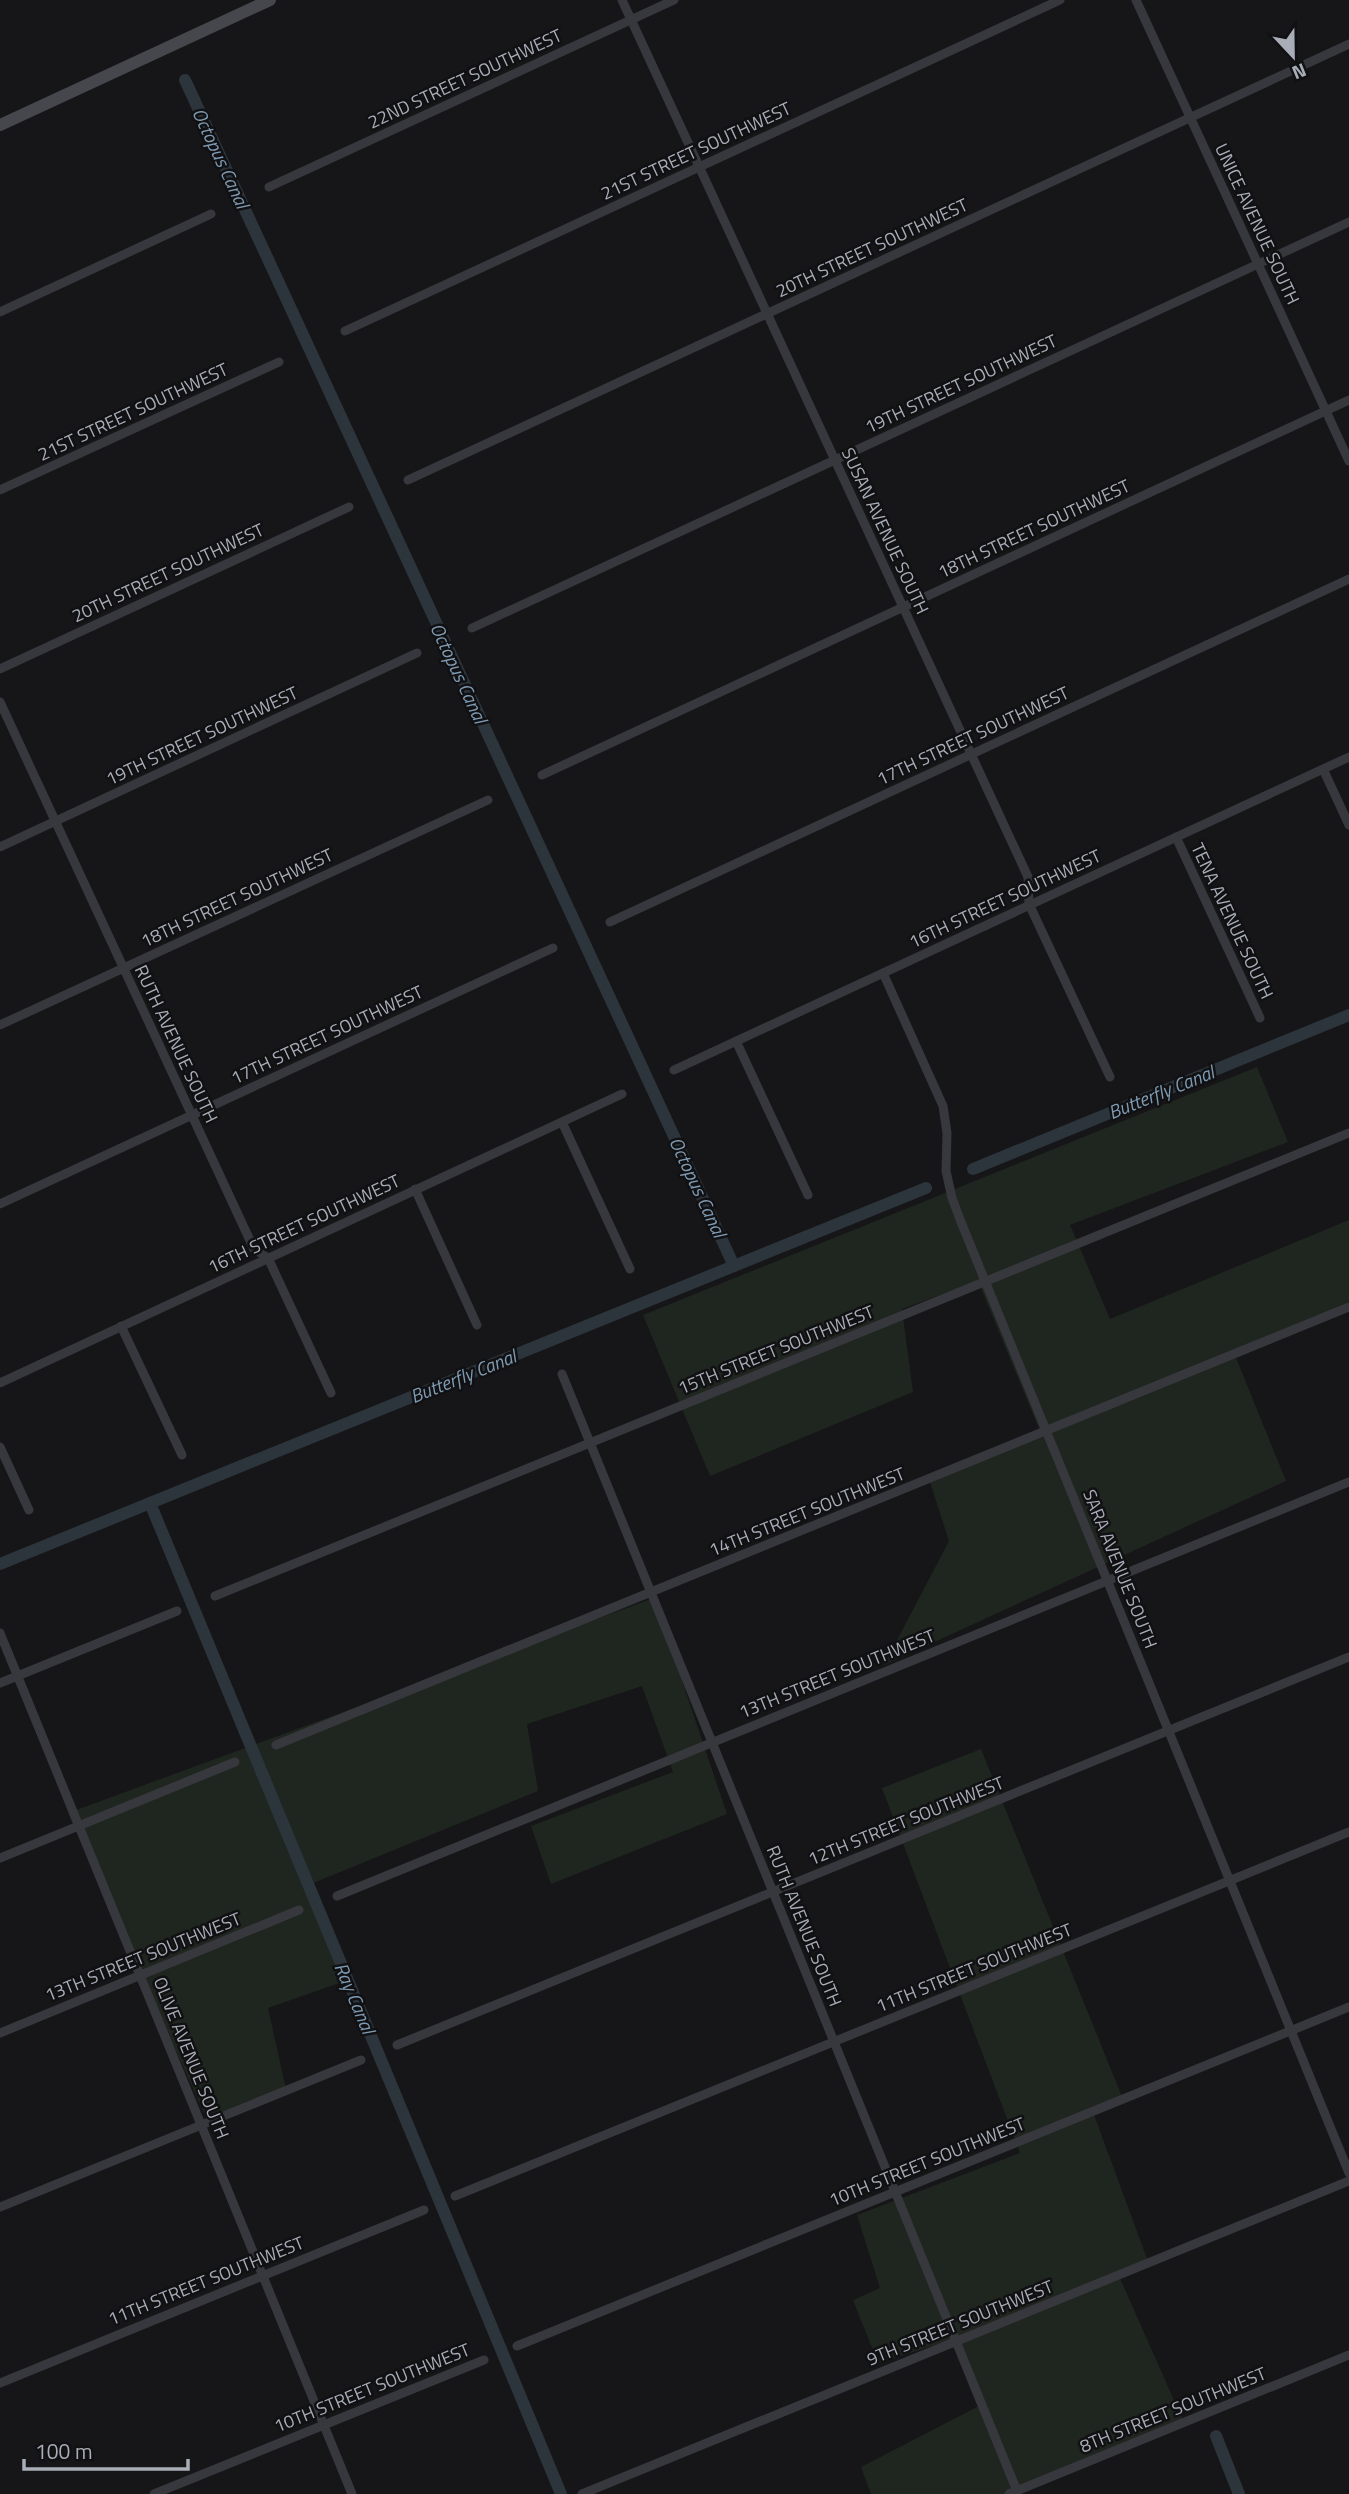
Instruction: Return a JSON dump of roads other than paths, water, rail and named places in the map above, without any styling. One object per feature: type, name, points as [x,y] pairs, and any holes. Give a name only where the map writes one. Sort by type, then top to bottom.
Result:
[{"type":"street","points":[[0,125],[270,0]]},
{"type":"street","name":"SUSAN AVENUE SOUTH","points":[[622,0],[1028,877],[1029,904],[1110,1077]]},
{"type":"street","name":"22ND STREET SOUTHWEST","points":[[269,187],[674,0]]},
{"type":"street","name":"21ST STREET SOUTHWEST","points":[[345,331],[1060,0]]},
{"type":"street","name":"UNICE AVENUE SOUTH","points":[[1136,0],[1349,461]]},
{"type":"street","name":"20TH STREET SOUTHWEST","points":[[408,480],[1349,44]]},
{"type":"street","points":[[0,312],[211,214]]},
{"type":"street","name":"19TH STREET SOUTHWEST","points":[[472,628],[1349,222]]},
{"type":"street","name":"21ST STREET SOUTHWEST","points":[[0,490],[279,362]]},
{"type":"street","name":"18TH STREET SOUTHWEST","points":[[542,775],[1349,400]]},
{"type":"street","name":"20TH STREET SOUTHWEST","points":[[0,669],[349,507]]},
{"type":"street","name":"17TH STREET SOUTHWEST","points":[[610,922],[1349,579]]},
{"type":"street","name":"19TH STREET SOUTHWEST","points":[[0,847],[417,653]]},
{"type":"street","name":"RUTH AVENUE SOUTH","points":[[0,702],[254,1249],[268,1258],[331,1393]]},
{"type":"street","name":"16TH STREET SOUTHWEST","points":[[674,1070],[1349,757]]},
{"type":"street","points":[[1323,769],[1349,825]]},
{"type":"street","name":"18TH STREET SOUTHWEST","points":[[0,1025],[488,800]]},
{"type":"street","name":"TENA AVENUE SOUTH","points":[[1176,837],[1260,1018]]},
{"type":"street","name":"17TH STREET SOUTHWEST","points":[[0,1204],[553,948]]},
{"type":"street","name":"SARA AVENUE SOUTH","points":[[883,973],[943,1106],[946,1119],[948,1185],[961,1222],[1349,2173]]},
{"type":"street","points":[[736,1041],[808,1195]]},
{"type":"street","name":"16TH STREET SOUTHWEST","points":[[0,1383],[621,1094]]},
{"type":"street","points":[[562,1122],[629,1269]]},
{"type":"street","name":"15TH STREET SOUTHWEST","points":[[215,1596],[1349,1133]]},
{"type":"street","points":[[415,1189],[477,1325]]},
{"type":"street","name":"14TH STREET SOUTHWEST","points":[[276,1745],[1349,1307]]},
{"type":"street","points":[[121,1326],[182,1455]]},
{"type":"street","name":"RUTH AVENUE SOUTH","points":[[562,1374],[956,2341],[1013,2492]]},
{"type":"street","points":[[0,1447],[29,1510]]},
{"type":"street","name":"13TH STREET SOUTHWEST","points":[[337,1896],[1349,1482]]},
{"type":"street","points":[[0,1683],[177,1611]]},
{"type":"street","name":"OLIVE AVENUE SOUTH","points":[[0,1633],[352,2494]]},
{"type":"street","name":"12TH STREET SOUTHWEST","points":[[397,2045],[1349,1657]]},
{"type":"street","points":[[0,1858],[235,1762]]},
{"type":"street","name":"11TH STREET SOUTHWEST","points":[[455,2196],[1349,1832]]},
{"type":"street","name":"13TH STREET SOUTHWEST","points":[[0,2033],[299,1910]]},
{"type":"street","name":"10TH STREET SOUTHWEST","points":[[517,2346],[1349,2007]]},
{"type":"street","points":[[0,2207],[361,2060]]},
{"type":"street","name":"9TH STREET SOUTHWEST","points":[[582,2494],[1349,2181]]},
{"type":"street","name":"11TH STREET SOUTHWEST","points":[[0,2382],[424,2210]]},
{"type":"street","name":"8TH STREET SOUTHWEST","points":[[1013,2492],[1349,2355]]},
{"type":"street","name":"10TH STREET SOUTHWEST","points":[[155,2494],[484,2360]]},
{"type":"waterway","name":"Octopus Canal","points":[[185,80],[734,1266]]},
{"type":"waterway","name":"Butterfly Canal","points":[[973,1169],[1349,1015]]},
{"type":"waterway","name":"Butterfly Canal","points":[[0,1564],[926,1188]]},
{"type":"waterway","name":"Ray Canal","points":[[150,1503],[561,2494]]},
{"type":"waterway","points":[[1216,2436],[1239,2494]]}]
